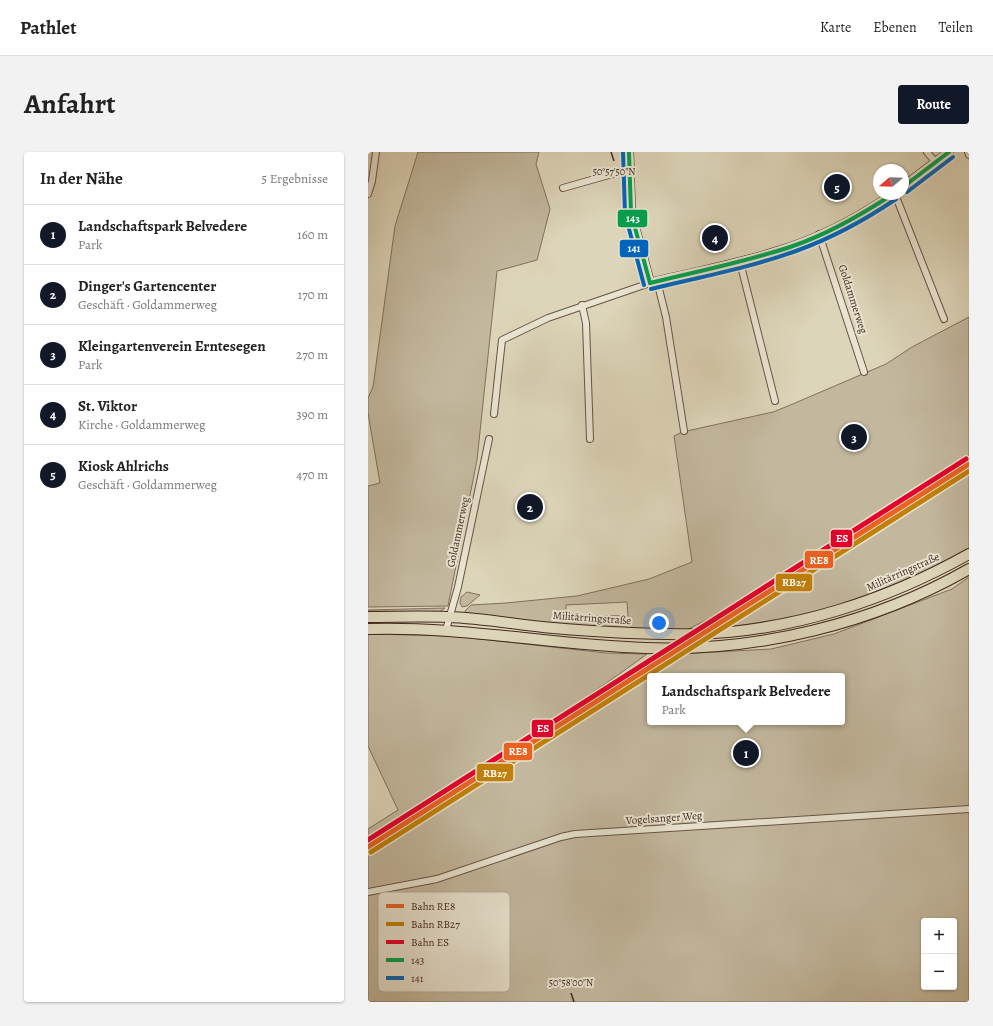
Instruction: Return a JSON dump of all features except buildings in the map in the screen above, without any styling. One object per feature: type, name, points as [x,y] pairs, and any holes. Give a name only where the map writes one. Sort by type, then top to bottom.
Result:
[{"type":"main road","name":"Militärringstraße","points":[[368,617],[450,617],[553,628],[644,633],[699,634],[788,622],[865,602],[907,585],[969,554]]},
{"type":"main road","points":[[368,629],[446,630],[646,648],[694,648],[744,643],[790,636],[868,615],[910,599],[969,569]]},
{"type":"street","points":[[368,194],[372,181],[376,152]]},
{"type":"street","points":[[629,152],[632,213],[666,317],[684,431]]},
{"type":"street","points":[[927,152],[936,163]]},
{"type":"street","points":[[909,183],[949,152]]},
{"type":"street","points":[[563,188],[630,170]]},
{"type":"street","points":[[494,414],[502,340],[548,318],[582,305],[654,282],[740,262],[779,251],[819,234],[870,209],[884,200]]},
{"type":"street","points":[[896,200],[944,319]]},
{"type":"street","name":"Goldammerweg","points":[[819,234],[864,372]]},
{"type":"street","points":[[740,262],[775,401]]},
{"type":"street","points":[[582,305],[586,323],[590,439]]},
{"type":"street","name":"Goldammerweg","points":[[446,630],[458,587],[489,439]]},
{"type":"street","name":"Vogelsanger Weg","points":[[368,892],[437,879],[561,837],[575,834],[969,809]]},
{"type":"shaded area","points":[[418,152],[539,152],[536,164],[550,209],[537,260],[497,271],[477,460],[448,606],[368,607],[368,486],[380,483],[368,413],[368,398],[373,387],[395,226]]},
{"type":"shaded area","points":[[969,317],[969,455],[717,615],[682,632],[557,624],[466,614],[465,611],[471,605],[577,596],[649,579],[692,562],[674,436],[682,432],[773,412],[886,364],[912,347]],"holes":[[[627,602],[628,616],[566,615],[566,605]]]},
{"type":"shaded area","points":[[969,469],[969,548],[941,565],[880,592],[816,611],[751,624],[719,628],[783,586],[791,591],[796,589],[787,583],[854,543]]},
{"type":"shaded area","points":[[969,577],[969,1002],[368,1002],[368,852],[647,674],[647,725],[845,725],[845,673],[648,673],[678,654],[771,649],[834,634],[952,589]]},
{"type":"shaded area","points":[[467,592],[480,595],[467,606],[462,607],[460,603],[461,597]]},
{"type":"shaded area","points":[[445,608],[439,612],[368,611],[368,610]]},
{"type":"shaded area","points":[[368,634],[453,636],[606,653],[647,654],[579,702],[368,838],[368,829],[398,810],[368,746]]},
{"type":"rail line","name":"ES","points":[[368,840],[966,459]]},
{"type":"rail line","name":"RE8","points":[[368,847],[969,464]]},
{"type":"rail line","name":"RB27","points":[[652,673],[969,471]]},
{"type":"rail line","name":"RB27","points":[[371,852],[647,676]]},
{"type":"transit line","name":"141","points":[[623,152],[625,214],[644,285]]},
{"type":"transit line","name":"143","points":[[629,152],[631,213],[650,283]]},
{"type":"transit line","name":"143","points":[[909,182],[949,152]]},
{"type":"transit line","name":"141","points":[[909,190],[953,157]]},
{"type":"transit line","name":"143","points":[[650,283],[740,262],[793,246],[819,236],[883,200]]},
{"type":"transit line","name":"141","points":[[651,289],[742,267],[796,251],[848,228],[894,200]]},
{"type":"place","name":"Kiosk Ahlrichs","points":[[837,187]]},
{"type":"place","name":"St. Viktor","points":[[715,238]]},
{"type":"place","name":"Kleingartenverein Erntesegen","points":[[854,437]]},
{"type":"place","name":"Dinger's Gartencenter","points":[[530,507]]},
{"type":"place","name":"Landschaftspark Belvedere","points":[[746,753]]}]
